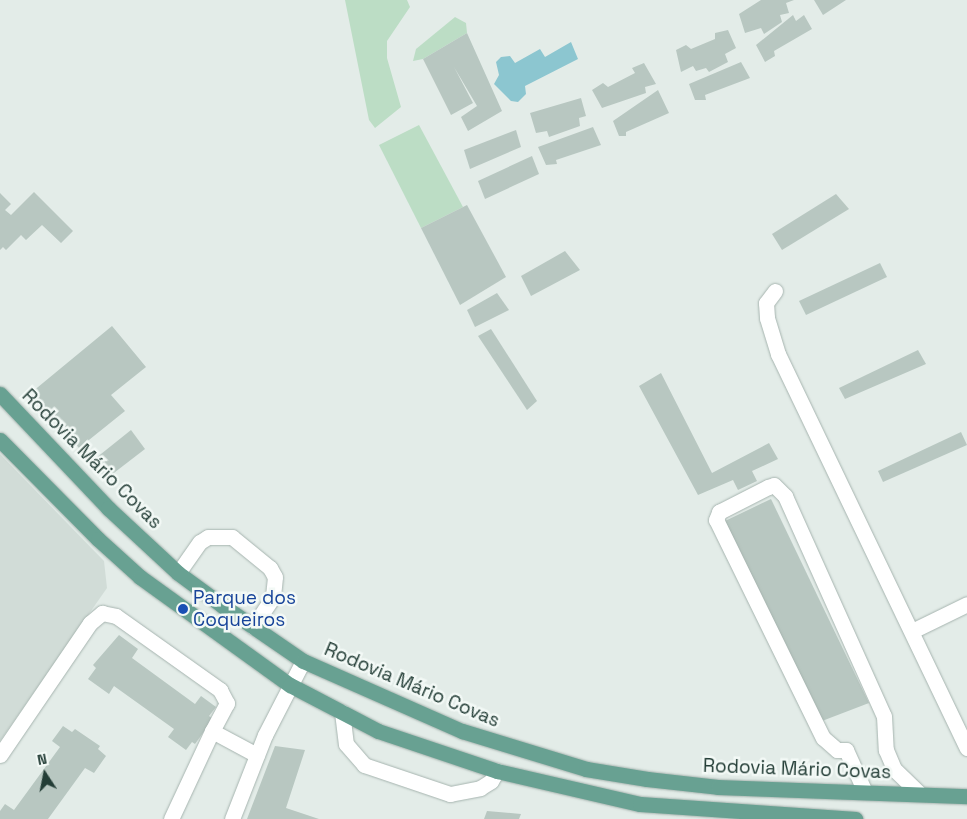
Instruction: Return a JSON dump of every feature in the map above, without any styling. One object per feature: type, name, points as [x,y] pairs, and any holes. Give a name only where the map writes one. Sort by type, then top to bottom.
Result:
[{"type":"main road","name":"Rodovia Mário Covas","points":[[0,394],[108,508],[178,573],[303,661],[462,731],[586,769],[718,787],[967,796]]},
{"type":"main road","points":[[0,440],[98,539],[140,577],[290,685],[378,731],[497,770],[640,804],[701,814],[853,819]]},
{"type":"street","points":[[775,291],[766,303],[767,318],[778,354],[967,748]]},
{"type":"street","points":[[865,792],[846,750],[837,750],[823,738],[716,520],[719,512],[774,485],[785,496],[884,716],[886,750],[894,769],[920,794]]},
{"type":"street","points":[[178,573],[200,542],[220,534],[232,536],[270,568],[274,577],[273,597],[253,626]]},
{"type":"street","points":[[912,631],[967,604]]},
{"type":"street","points":[[0,755],[90,623],[102,613],[116,616],[220,690],[227,703],[171,819]]},
{"type":"street","points":[[232,819],[257,755],[303,661]]},
{"type":"street","points":[[342,712],[346,744],[364,765],[450,794],[480,788],[491,780],[497,770]]},
{"type":"street","points":[[212,731],[257,755]]},
{"type":"shaded area","points":[[0,454],[104,561],[107,588],[0,741]]},
{"type":"green space","points":[[345,0],[407,0],[410,7],[387,41],[387,58],[401,107],[375,128],[369,120]]},
{"type":"green space","points":[[455,17],[466,23],[467,33],[423,59],[413,61],[416,49]]},
{"type":"green space","points":[[419,125],[463,207],[421,228],[379,145]]},
{"type":"water","points":[[571,42],[578,59],[525,86],[526,94],[518,102],[511,101],[494,84],[499,75],[496,62],[501,57],[510,56],[515,63],[540,49],[545,57]]},
{"type":"building","points":[[761,0],[794,0],[786,3],[789,13],[780,15],[782,22],[764,34],[761,28],[745,33],[739,14]]},
{"type":"building","points":[[814,0],[846,0],[823,15]]},
{"type":"building","points":[[793,15],[796,21],[804,15],[812,29],[774,51],[775,56],[765,62],[756,45]]},
{"type":"building","points":[[728,30],[736,48],[725,54],[728,62],[709,72],[706,68],[696,71],[693,66],[681,72],[676,50],[686,45],[691,49],[715,39],[715,33]]},
{"type":"building","points":[[467,33],[502,111],[468,131],[461,117],[477,106],[454,67],[473,103],[451,115],[423,59]]},
{"type":"building","points":[[741,62],[750,78],[705,95],[706,100],[695,100],[689,84]]},
{"type":"building","points":[[644,63],[656,84],[645,87],[646,93],[602,108],[592,90],[603,83],[608,87],[635,73],[632,68]]},
{"type":"building","points":[[658,90],[669,113],[626,132],[626,136],[619,136],[613,121]]},
{"type":"building","points":[[581,98],[586,116],[579,118],[580,126],[549,137],[547,131],[536,133],[530,113]]},
{"type":"building","points":[[593,127],[601,145],[556,160],[557,164],[546,165],[538,147]]},
{"type":"building","points":[[516,130],[521,147],[470,169],[464,150]]},
{"type":"building","points":[[532,156],[539,174],[485,199],[478,181]]},
{"type":"building","points":[[34,192],[73,231],[61,243],[42,225],[26,240],[21,235],[6,250],[3,247],[0,250],[0,193],[11,204],[5,210],[11,215]]},
{"type":"building","points":[[836,194],[849,209],[782,250],[772,234]]},
{"type":"building","points":[[467,205],[506,277],[460,305],[421,228]]},
{"type":"building","points":[[565,251],[580,270],[531,296],[521,276]]},
{"type":"building","points":[[880,263],[887,277],[806,315],[799,301]]},
{"type":"building","points":[[497,293],[509,310],[475,327],[467,310]]},
{"type":"building","points":[[112,326],[146,367],[111,395],[125,411],[79,448],[32,392]]},
{"type":"building","points":[[491,329],[537,401],[527,410],[478,336]]},
{"type":"building","points":[[918,350],[926,364],[845,399],[839,388]]},
{"type":"building","points":[[661,373],[712,473],[769,443],[778,459],[752,471],[757,481],[738,490],[733,480],[698,495],[639,386]]},
{"type":"building","points":[[131,430],[145,449],[106,479],[91,462]]},
{"type":"building","points":[[961,432],[967,445],[883,482],[878,471]]},
{"type":"building","points":[[771,499],[869,703],[822,721],[725,521]]},
{"type":"building","points":[[119,635],[138,649],[132,658],[195,704],[201,696],[216,707],[209,716],[213,719],[195,744],[192,742],[186,750],[168,737],[174,729],[114,686],[109,694],[88,679],[96,668],[93,665]]},
{"type":"building","points":[[63,726],[72,732],[75,729],[100,746],[98,749],[106,756],[94,773],[85,768],[48,819],[0,819],[0,811],[5,804],[14,810],[60,747],[52,741]]},
{"type":"building","points":[[275,746],[305,750],[286,808],[319,819],[247,819]]},
{"type":"building","points":[[487,811],[521,814],[519,819],[484,819]]},
{"type":"place","name":"Parque dos Coqueiros","points":[[183,609]]}]
